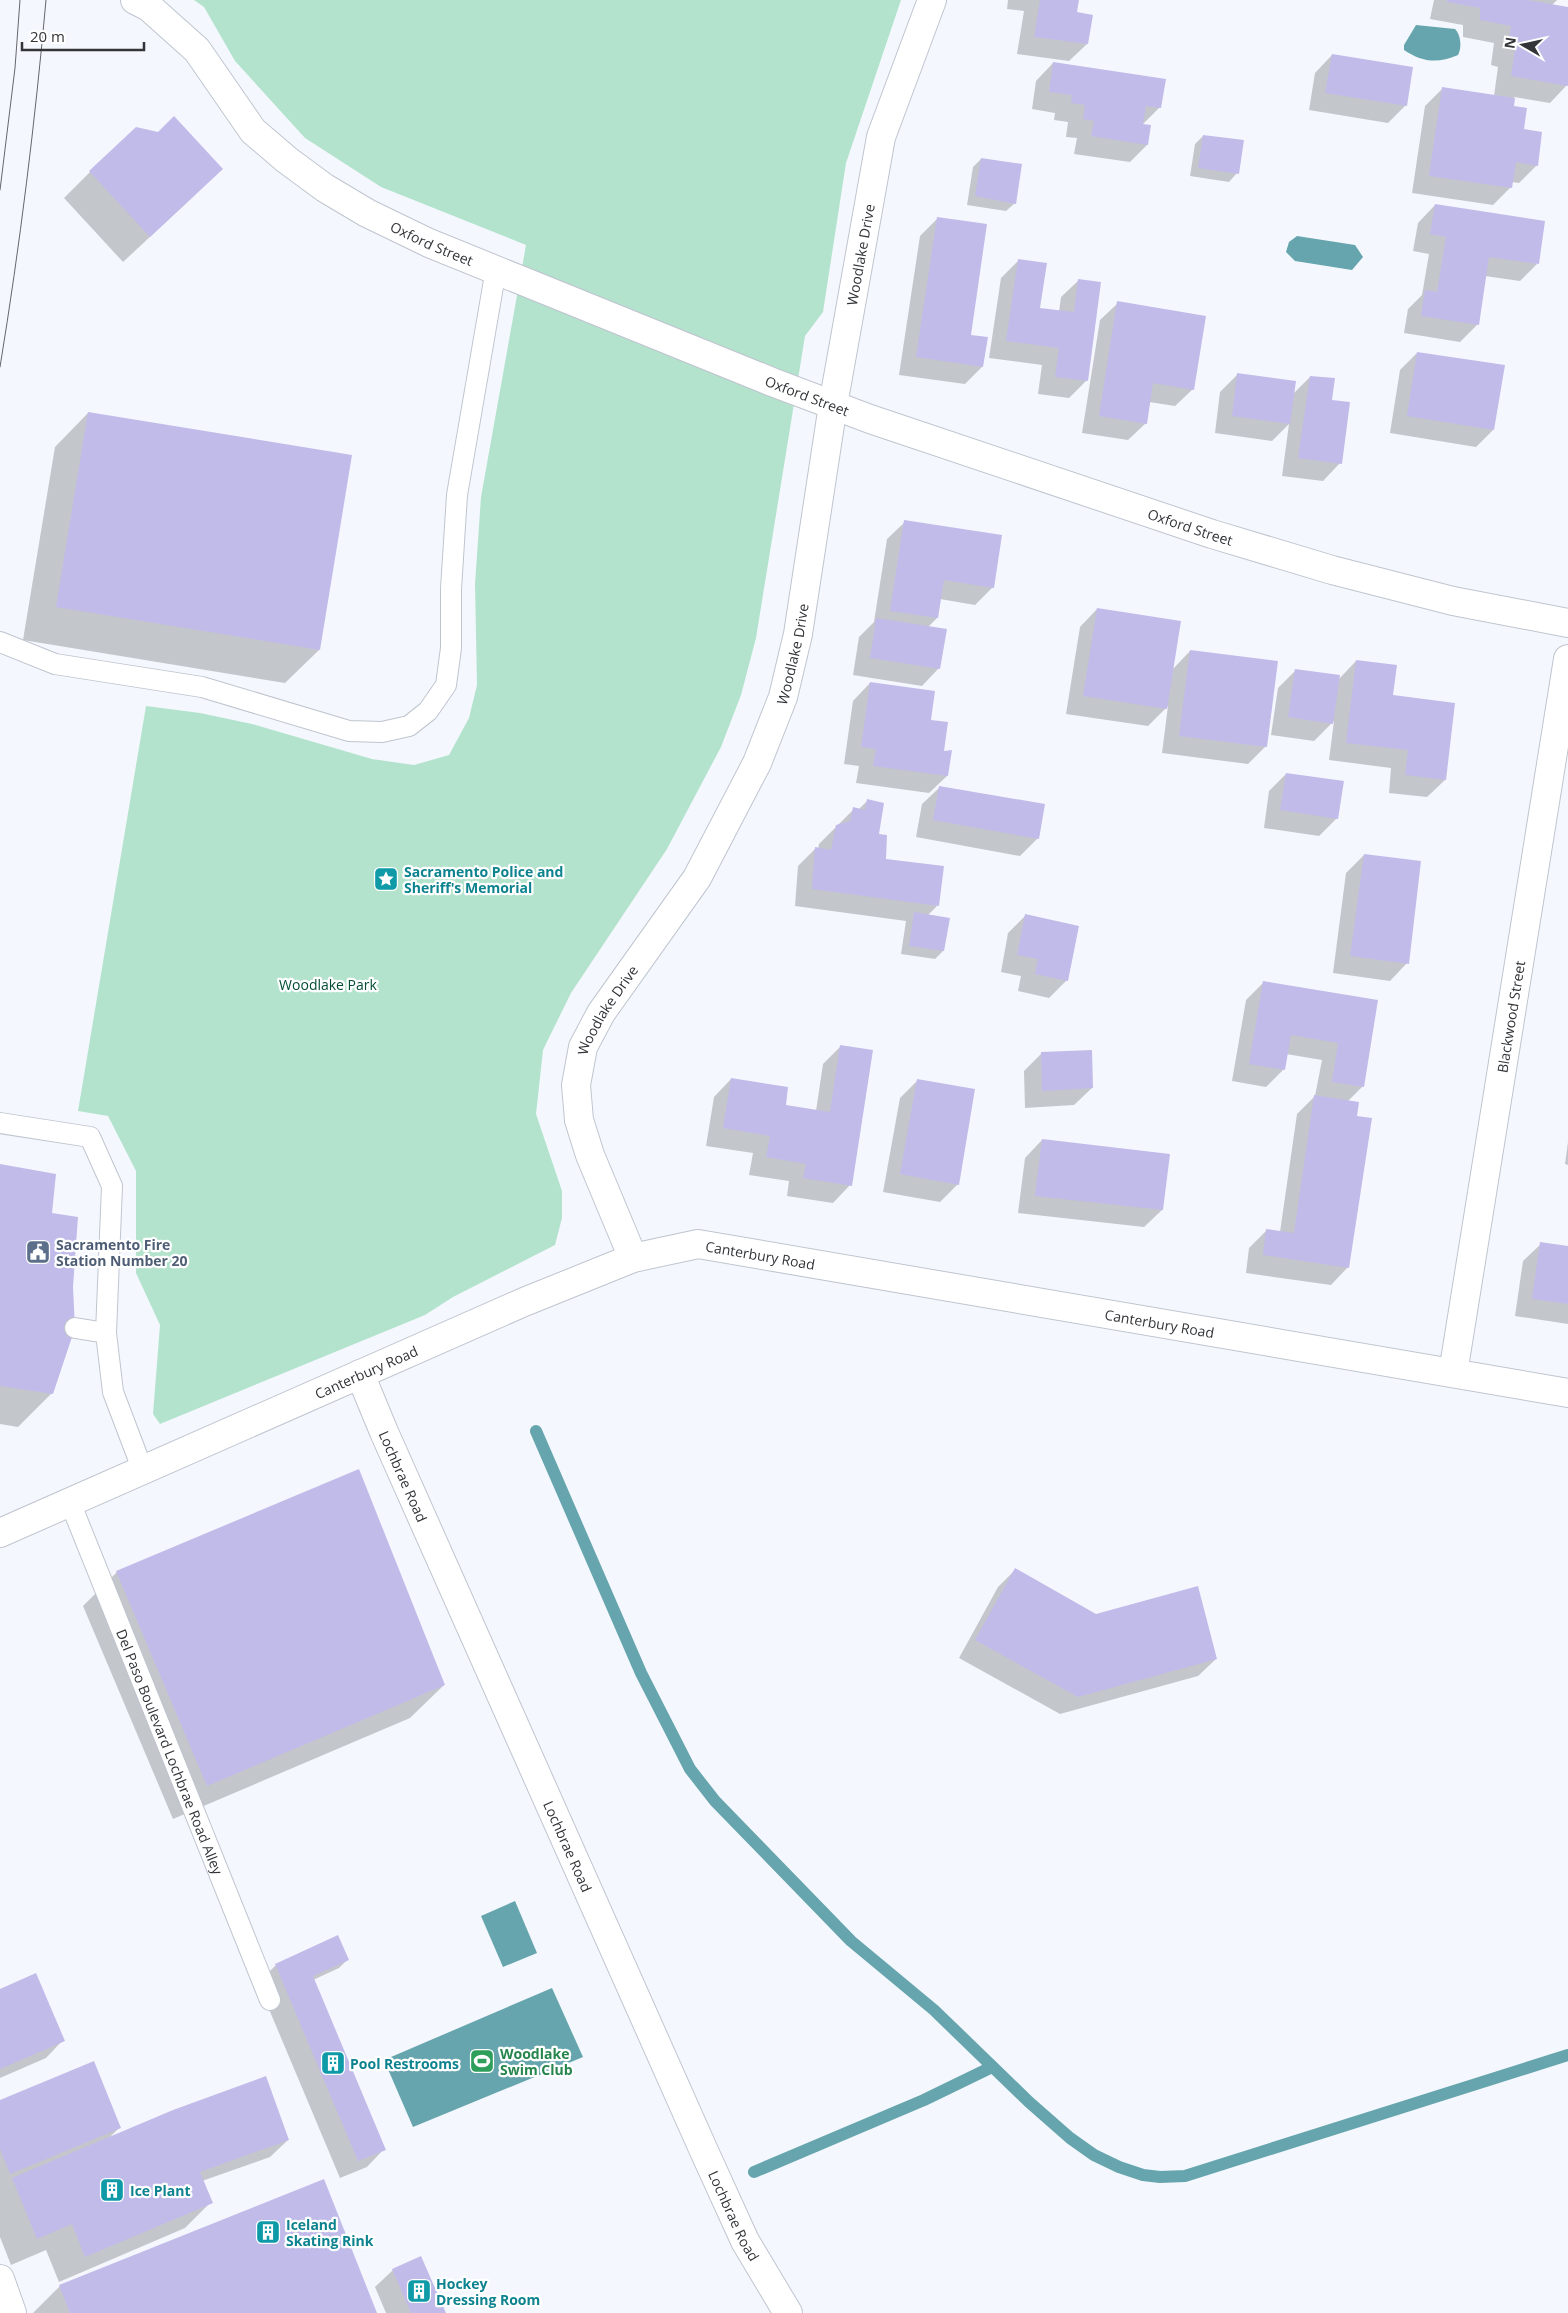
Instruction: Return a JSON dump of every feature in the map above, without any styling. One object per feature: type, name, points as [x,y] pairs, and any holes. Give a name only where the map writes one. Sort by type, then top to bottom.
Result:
[{"type":"street","name":"Oxford Street","points":[[135,0],[149,8],[197,50],[253,130],[325,188],[367,213],[429,243],[833,405],[1212,534],[1332,570],[1453,601],[1568,623]]},
{"type":"street","name":"Woodlake Drive","points":[[633,1258],[590,1155],[579,1120],[576,1085],[583,1047],[601,1013],[697,878],[757,763],[784,697],[798,634],[833,405],[881,137],[932,0]]},
{"type":"street","name":"Blackwood Street","points":[[1453,1373],[1568,659]]},
{"type":"street","name":"Canterbury Road","points":[[0,1533],[524,1302],[633,1258],[698,1244],[1568,1393]]},
{"type":"street","name":"Lochbrae Road","points":[[360,1374],[384,1432],[745,2241],[788,2313]]},
{"type":"street","points":[[0,2279],[12,2313]]},
{"type":"lane","points":[[0,642],[55,664],[202,687],[349,731],[382,732],[409,726],[428,711],[446,685],[451,648],[451,589],[457,495],[496,269]]},
{"type":"lane","points":[[0,1123],[90,1138],[112,1186],[106,1333],[113,1392],[143,1471]]},
{"type":"lane","points":[[75,1328],[106,1333]]},
{"type":"lane","name":"Del Paso Boulevard Lochbrae Road Alley","points":[[70,1502],[270,2000]]},
{"type":"green space","name":"Woodlake Park","points":[[194,0],[901,0],[846,163],[823,312],[805,336],[756,638],[741,695],[721,747],[667,849],[571,993],[543,1050],[536,1114],[562,1191],[562,1218],[555,1245],[453,1297],[425,1315],[160,1424],[153,1414],[160,1325],[136,1273],[136,1171],[108,1116],[78,1111],[146,706],[200,713],[252,724],[372,759],[414,765],[449,755],[469,718],[477,685],[475,584],[481,497],[526,245],[381,187],[305,138],[235,61],[204,7]]},
{"type":"water","points":[[1416,25],[1455,29],[1459,35],[1460,42],[1458,55],[1436,61],[1417,57],[1404,50],[1404,45]]},
{"type":"water","points":[[1297,236],[1355,245],[1363,257],[1352,270],[1295,261],[1286,252],[1289,242]]},
{"type":"water","points":[[515,1901],[537,1953],[503,1967],[481,1916]]},
{"type":"water","points":[[552,1988],[583,2057],[413,2127],[384,2060]]},
{"type":"building","points":[[1040,0],[1079,0],[1077,12],[1093,15],[1088,44],[1034,37]]},
{"type":"building","points":[[1447,0],[1528,0],[1568,7],[1568,86],[1511,76],[1515,49],[1508,48],[1511,26],[1480,20],[1480,8],[1447,2]]},
{"type":"building","points":[[1332,54],[1413,67],[1407,106],[1325,93]]},
{"type":"building","points":[[1053,62],[1166,79],[1161,108],[1146,106],[1143,124],[1151,125],[1148,145],[1091,136],[1094,121],[1083,119],[1085,105],[1071,103],[1072,95],[1049,92]]},
{"type":"building","points":[[1442,87],[1515,98],[1514,106],[1527,108],[1524,129],[1542,132],[1538,166],[1516,162],[1512,188],[1429,176]]},
{"type":"building","points":[[174,116],[223,169],[150,237],[89,171],[136,127],[158,132]]},
{"type":"building","points":[[1203,135],[1244,140],[1239,174],[1198,168]]},
{"type":"building","points":[[981,158],[1022,164],[1016,204],[975,196]]},
{"type":"building","points":[[1435,204],[1545,221],[1539,264],[1489,257],[1479,325],[1421,316],[1425,290],[1437,292],[1446,237],[1430,234]]},
{"type":"building","points":[[937,217],[987,224],[971,335],[988,337],[983,367],[916,357]]},
{"type":"building","points":[[1018,259],[1047,263],[1040,308],[1074,312],[1078,279],[1101,282],[1088,381],[1055,377],[1059,348],[1006,341]]},
{"type":"building","points":[[1117,301],[1206,316],[1194,390],[1153,383],[1147,424],[1099,416]]},
{"type":"building","points":[[1417,352],[1505,365],[1494,430],[1407,416]]},
{"type":"building","points":[[1237,373],[1296,381],[1290,424],[1232,416]]},
{"type":"building","points":[[1310,376],[1335,378],[1332,400],[1350,402],[1342,464],[1298,458]]},
{"type":"building","points":[[88,412],[352,455],[320,650],[56,607]]},
{"type":"building","points":[[904,520],[1002,535],[994,588],[944,580],[938,618],[890,611]]},
{"type":"building","points":[[1097,608],[1181,621],[1167,709],[1083,696]]},
{"type":"building","points":[[876,618],[947,629],[940,669],[870,658]]},
{"type":"building","points":[[1190,650],[1278,661],[1267,747],[1179,736]]},
{"type":"building","points":[[1356,660],[1397,665],[1393,695],[1455,703],[1446,780],[1405,775],[1408,750],[1346,743]]},
{"type":"building","points":[[1295,669],[1340,675],[1333,724],[1288,717]]},
{"type":"building","points":[[870,682],[935,691],[931,720],[948,722],[944,751],[952,750],[948,776],[873,766],[876,749],[861,747]]},
{"type":"building","points":[[1286,773],[1344,781],[1338,819],[1280,810]]},
{"type":"building","points":[[939,786],[1045,804],[1039,839],[933,820]]},
{"type":"building","points":[[867,799],[884,803],[879,834],[887,835],[886,859],[944,866],[939,906],[812,889],[815,847],[831,850],[836,825],[850,821],[853,807],[865,810]]},
{"type":"building","points":[[1364,854],[1421,861],[1409,964],[1350,956]]},
{"type":"building","points":[[914,912],[950,918],[944,951],[909,946]]},
{"type":"building","points":[[1025,914],[1079,926],[1068,981],[1035,974],[1038,959],[1017,955]]},
{"type":"building","points":[[1263,981],[1378,1000],[1364,1087],[1332,1082],[1338,1043],[1291,1035],[1285,1070],[1249,1064]]},
{"type":"building","points":[[840,1045],[873,1050],[852,1186],[803,1178],[806,1164],[766,1157],[770,1136],[723,1128],[731,1078],[788,1087],[786,1105],[830,1112]]},
{"type":"building","points":[[1092,1050],[1093,1088],[1042,1091],[1041,1052]]},
{"type":"building","points":[[917,1079],[975,1089],[959,1185],[900,1174]]},
{"type":"building","points":[[1314,1095],[1359,1102],[1357,1116],[1372,1118],[1349,1268],[1263,1255],[1266,1229],[1294,1233]]},
{"type":"building","points":[[1042,1139],[1170,1154],[1163,1210],[1035,1196]]},
{"type":"building","name":"Sacramento Fire Station Number 20","points":[[0,1164],[56,1174],[52,1213],[78,1217],[73,1287],[75,1328],[53,1394],[0,1386]]},
{"type":"building","points":[[1540,1242],[1568,1246],[1568,1304],[1532,1299]]},
{"type":"building","points":[[359,1469],[445,1685],[207,1786],[116,1571]]},
{"type":"building","points":[[1015,1568],[1096,1614],[1198,1586],[1217,1659],[1078,1697],[975,1640]]},
{"type":"building","name":"Pool Restrooms","points":[[338,1935],[349,1960],[313,1976],[386,2150],[358,2161],[275,1964]]},
{"type":"building","points":[[36,1973],[65,2041],[0,2069],[0,1989]]},
{"type":"building","points":[[94,2061],[121,2128],[10,2174],[0,2149],[0,2100]]},
{"type":"building","name":"Ice Plant","points":[[266,2076],[289,2140],[200,2172],[213,2203],[85,2257],[72,2224],[37,2239],[12,2178],[173,2110]]},
{"type":"building","name":"Iceland Skating Rink","points":[[324,2179],[377,2313],[70,2313],[59,2285]]},
{"type":"building","name":"Hockey Dressing Room","points":[[421,2256],[446,2313],[411,2313],[392,2269]]},
{"type":"waterway","points":[[536,1431],[641,1673],[690,1769],[715,1801],[851,1941],[934,2010],[1029,2102],[1070,2138],[1094,2155],[1119,2167],[1143,2175],[1160,2177],[1185,2176],[1568,2055]]},
{"type":"waterway","points":[[754,2172],[924,2100],[992,2067]]},
{"type":"tram line","points":[[0,190],[15,68],[20,0]]},
{"type":"tram line","points":[[0,367],[26,184],[46,0]]},
{"type":"place","name":"Sacramento Police and Sheriff's Memorial","points":[[386,879]]},
{"type":"place","name":"Sacramento Fire Station Number 20","points":[[38,1252]]},
{"type":"place","name":"Woodlake Swim Club","points":[[482,2061]]},
{"type":"place","name":"Pool Restrooms","points":[[333,2063]]},
{"type":"place","name":"Ice Plant","points":[[112,2190]]},
{"type":"place","name":"Iceland Skating Rink","points":[[268,2232]]},
{"type":"place","name":"Hockey Dressing Room","points":[[419,2291]]}]
